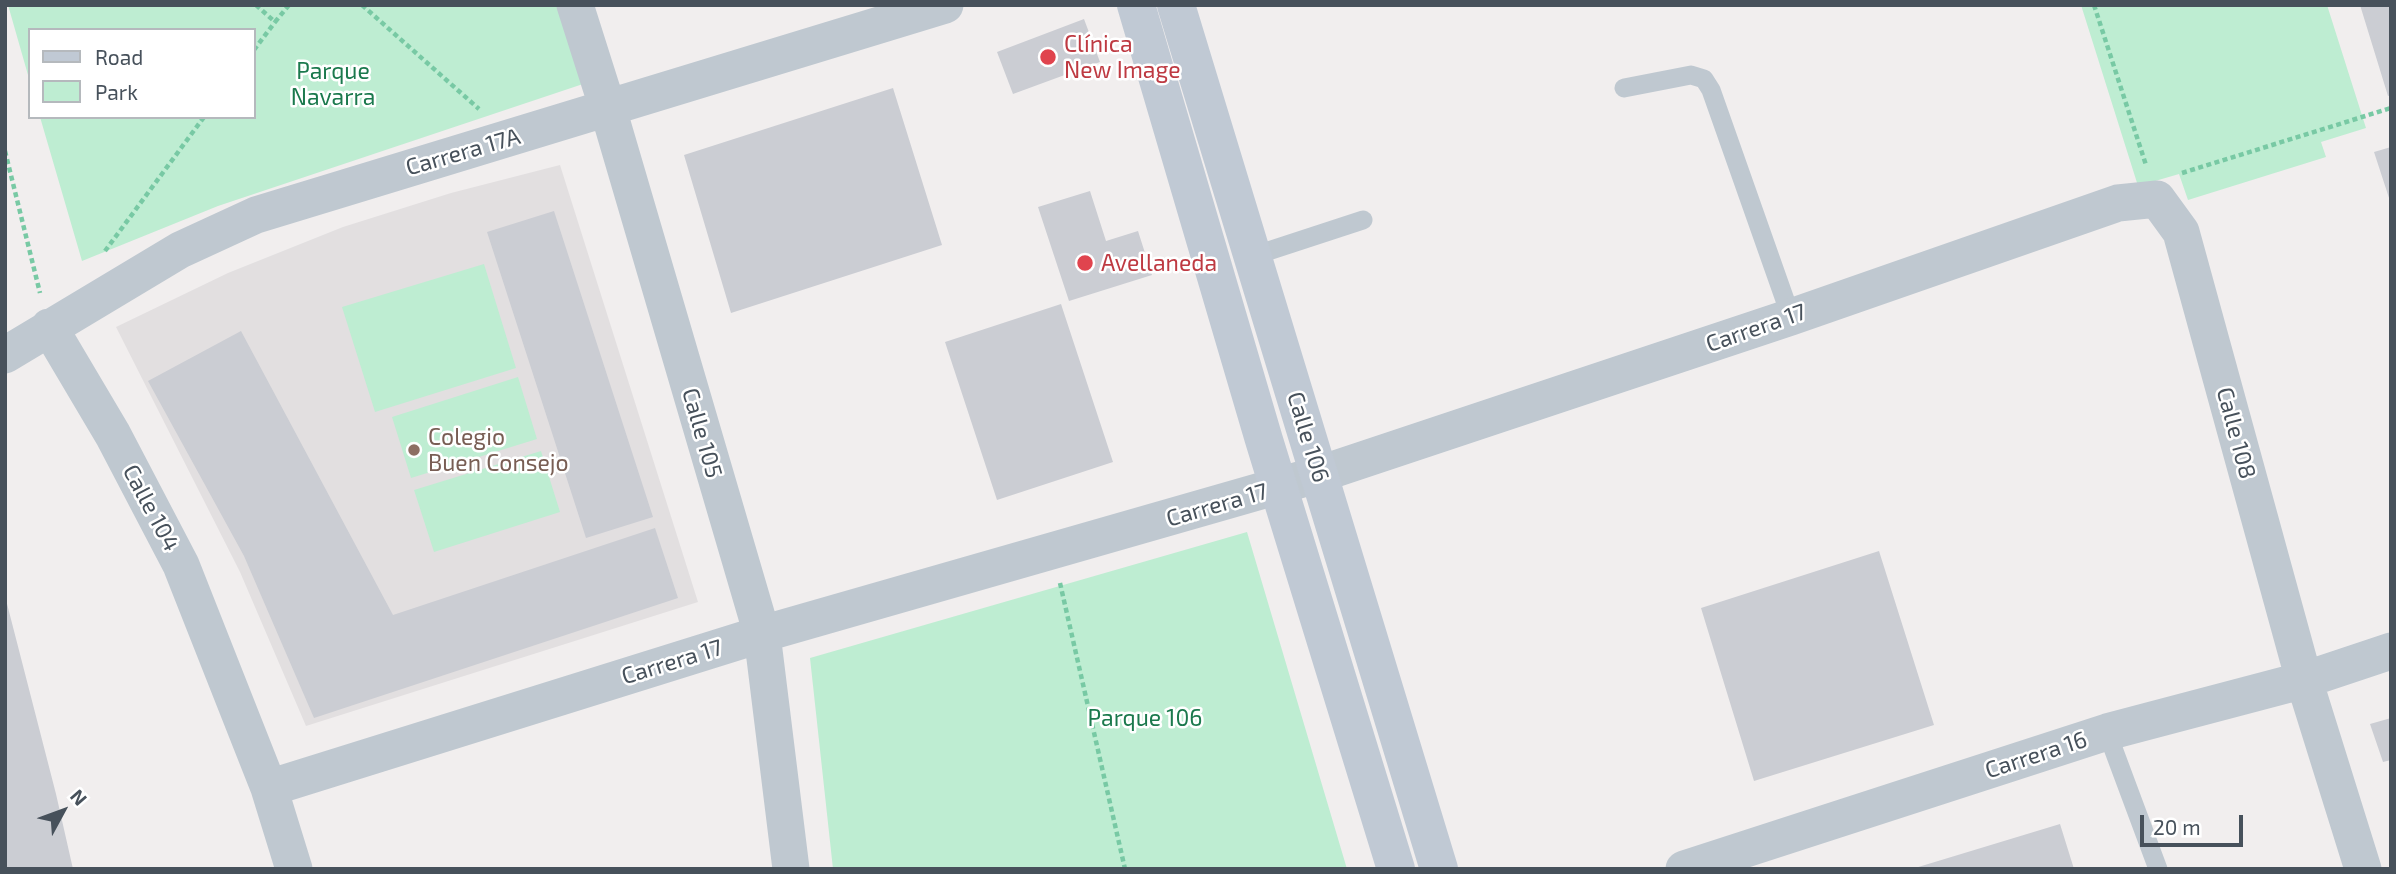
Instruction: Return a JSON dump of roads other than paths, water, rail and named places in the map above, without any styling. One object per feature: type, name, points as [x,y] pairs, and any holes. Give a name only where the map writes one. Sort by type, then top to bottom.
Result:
[{"type":"main road","name":"Calle 106","points":[[1136,5],[1278,487],[1396,869]]},
{"type":"main road","name":"Calle 106","points":[[1176,5],[1439,869]]},
{"type":"street","name":"Calle 105","points":[[575,5],[762,634],[791,869]]},
{"type":"street","name":"Carrera 17A","points":[[5,355],[180,250],[256,215],[945,5]]},
{"type":"street","name":"Carrera 17","points":[[269,788],[762,634],[1320,474],[1791,317],[2118,204],[2157,199]]},
{"type":"street","name":"Calle 108","points":[[2157,199],[2181,232],[2304,680],[2363,869]]},
{"type":"street","name":"Calle 104","points":[[49,327],[113,435],[181,565],[269,788],[294,869]]},
{"type":"street","name":"Carrera 16","points":[[1684,869],[2107,732],[2304,680],[2391,651]]},
{"type":"lane","points":[[1624,88],[1691,75],[1704,79],[1791,317]]},
{"type":"lane","points":[[1253,256],[1363,220]]},
{"type":"lane","points":[[2107,732],[2158,869]]},
{"type":"place","name":"Clínica New Image","points":[[1048,57]]},
{"type":"place","name":"Avellaneda","points":[[1085,263]]},
{"type":"place","name":"Colegio Buen Consejo","points":[[414,450]]},
{"type":"park label","name":"Parque Navarra","points":[[333,84]]},
{"type":"park label","name":"Parque 106","points":[[1145,718]]}]
